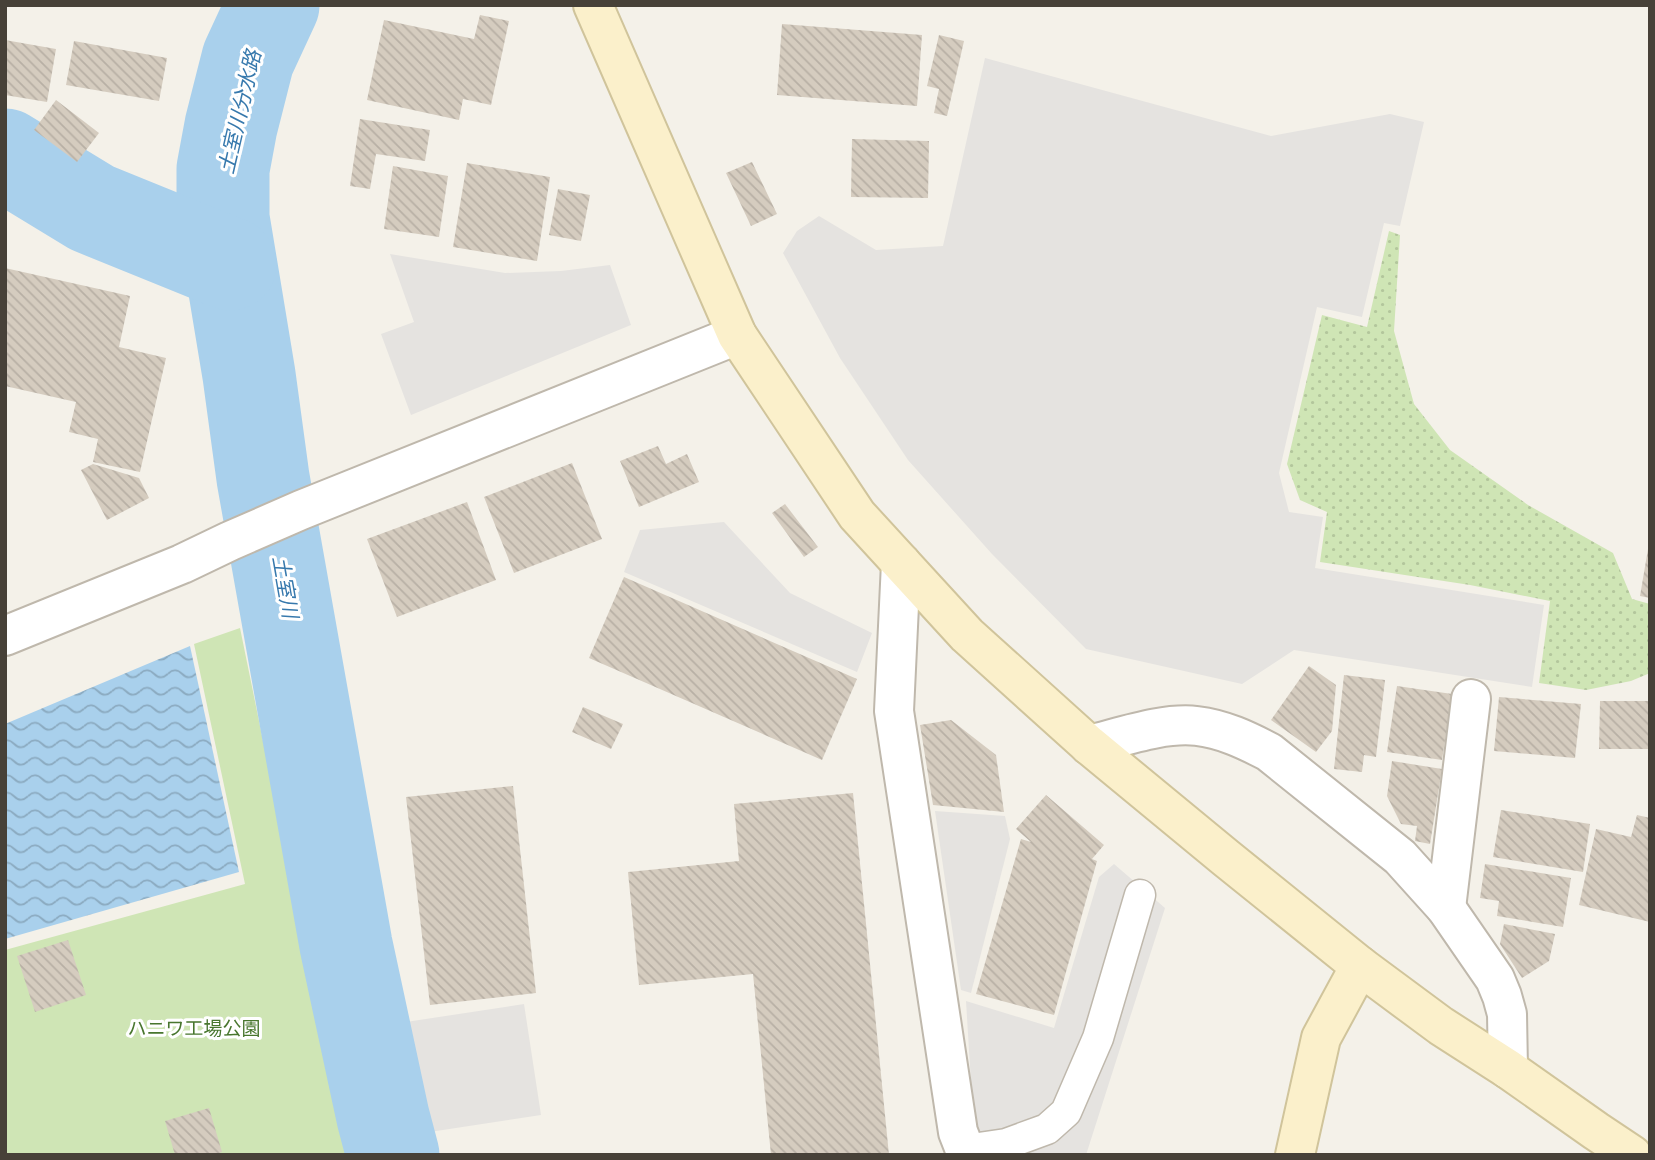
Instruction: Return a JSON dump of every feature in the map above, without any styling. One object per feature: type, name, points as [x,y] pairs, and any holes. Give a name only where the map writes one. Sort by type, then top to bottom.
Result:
[{"type":"street","points":[[593,5],[737,335],[857,515],[967,635],[1089,745],[1360,966],[1441,1026],[1632,1155]]},
{"type":"street","points":[[5,636],[181,564],[301,510],[737,335]]},
{"type":"street","points":[[901,563],[894,711],[958,1132],[966,1153]]},
{"type":"street","points":[[1446,908],[1471,699]]},
{"type":"street","points":[[1089,745],[1171,726],[1195,726],[1221,731],[1269,752],[1400,857],[1446,908],[1495,979],[1502,996],[1507,1014],[1508,1069]]},
{"type":"street","points":[[1295,1155],[1321,1038],[1360,966]]},
{"type":"lane","points":[[966,1153],[1006,1144],[1047,1129],[1066,1112],[1098,1038],[1140,895]]},
{"type":"green space","points":[[1389,231],[1400,235],[1394,331],[1414,404],[1450,450],[1528,505],[1613,553],[1632,599],[1650,604],[1650,673],[1631,681],[1586,690],[1539,683],[1550,601],[1470,585],[1320,562],[1327,512],[1300,500],[1287,464],[1322,315],[1367,327]]},
{"type":"green space","name":"ハニワ工場公園","points":[[240,628],[347,1152],[344,1155],[5,1155],[5,950],[245,884],[194,644]]},
{"type":"shaded area","points":[[985,58],[1271,136],[1390,114],[1424,122],[1400,226],[1384,223],[1362,317],[1317,307],[1279,473],[1289,512],[1323,517],[1315,568],[1544,605],[1532,687],[1294,650],[1242,684],[1086,649],[992,554],[908,460],[840,358],[783,253],[797,231],[819,216],[876,250],[943,246]]},
{"type":"shaded area","points":[[390,254],[505,273],[561,271],[610,265],[631,325],[411,415],[381,334],[414,322]]},
{"type":"shaded area","points":[[724,522],[790,593],[872,633],[857,672],[624,572],[640,530]]},
{"type":"shaded area","points":[[935,811],[1005,816],[1010,839],[971,993],[961,990]]},
{"type":"shaded area","points":[[1114,864],[1165,908],[1086,1155],[985,1155],[974,1132],[966,1001],[1054,1028],[1099,877]]},
{"type":"shaded area","points":[[524,1004],[541,1115],[410,1135],[393,1024]]},
{"type":"water","points":[[190,646],[239,872],[5,939],[5,724]]},
{"type":"building","points":[[480,15],[509,21],[491,105],[463,99],[459,120],[367,100],[384,20],[474,39]]},
{"type":"building","points":[[782,24],[922,35],[917,106],[777,95]]},
{"type":"building","points":[[939,35],[964,41],[947,116],[934,113],[939,89],[927,86]]},
{"type":"building","points":[[5,40],[56,49],[47,102],[5,95]]},
{"type":"building","points":[[74,41],[167,58],[159,101],[66,85]]},
{"type":"building","points":[[56,100],[99,133],[77,162],[34,130]]},
{"type":"building","points":[[360,119],[430,130],[425,161],[376,154],[370,189],[350,186]]},
{"type":"building","points":[[852,139],[929,141],[928,198],[851,197]]},
{"type":"building","points":[[752,162],[777,214],[751,226],[726,173]]},
{"type":"building","points":[[467,163],[550,177],[537,261],[453,247]]},
{"type":"building","points":[[393,166],[448,176],[439,237],[384,229]]},
{"type":"building","points":[[558,189],[590,195],[581,241],[549,235]]},
{"type":"building","points":[[5,268],[130,296],[119,347],[166,358],[140,472],[93,462],[98,439],[69,432],[76,402],[5,386]]},
{"type":"building","points":[[658,446],[666,464],[687,454],[699,482],[639,507],[620,461]]},
{"type":"building","points":[[572,463],[602,539],[514,573],[484,497]]},
{"type":"building","points":[[93,464],[139,478],[149,498],[107,520],[81,470]]},
{"type":"building","points":[[467,502],[496,580],[397,617],[367,539]]},
{"type":"building","points":[[785,504],[818,547],[804,557],[772,513]]},
{"type":"building","points":[[1650,549],[1650,598],[1640,596]]},
{"type":"building","points":[[624,577],[857,679],[822,760],[589,658]]},
{"type":"building","points":[[1309,666],[1336,685],[1332,731],[1316,752],[1271,720]]},
{"type":"building","points":[[1344,675],[1385,680],[1376,757],[1364,755],[1362,772],[1334,769]]},
{"type":"building","points":[[1397,686],[1452,694],[1442,760],[1387,752]]},
{"type":"building","points":[[1499,697],[1581,704],[1575,758],[1494,751]]},
{"type":"building","points":[[1600,701],[1649,701],[1649,749],[1599,749]]},
{"type":"building","points":[[583,707],[623,724],[611,749],[572,732]]},
{"type":"building","points":[[951,720],[996,755],[1004,812],[933,805],[920,725]]},
{"type":"building","points":[[1392,761],[1442,769],[1430,844],[1415,841],[1417,826],[1401,824],[1387,796]]},
{"type":"building","points":[[513,786],[536,993],[430,1005],[406,797]]},
{"type":"building","points":[[853,793],[889,1155],[771,1155],[753,974],[639,985],[628,872],[739,861],[734,804]]},
{"type":"building","points":[[1046,795],[1104,845],[1092,859],[1097,861],[1054,1015],[976,994],[1021,839],[1031,842],[1016,829]]},
{"type":"building","points":[[1501,810],[1590,824],[1583,872],[1493,857]]},
{"type":"building","points":[[1637,815],[1650,818],[1650,922],[1579,905],[1596,829],[1631,837]]},
{"type":"building","points":[[1485,864],[1571,878],[1563,927],[1497,916],[1499,901],[1480,898]]},
{"type":"building","points":[[1504,924],[1555,934],[1549,961],[1522,978],[1500,944]]},
{"type":"building","points":[[68,940],[86,995],[35,1012],[17,956]]},
{"type":"building","points":[[209,1108],[222,1152],[213,1155],[175,1155],[165,1121]]},
{"type":"waterway","name":"土室川","points":[[273,5],[248,59],[231,126],[223,169],[223,218],[263,478],[346,945],[393,1155]]},
{"type":"waterway","name":"土室川","points":[[5,155],[92,208],[230,264]]},
{"type":"water label","name":"土室川分水路","points":[[240,112]]}]
